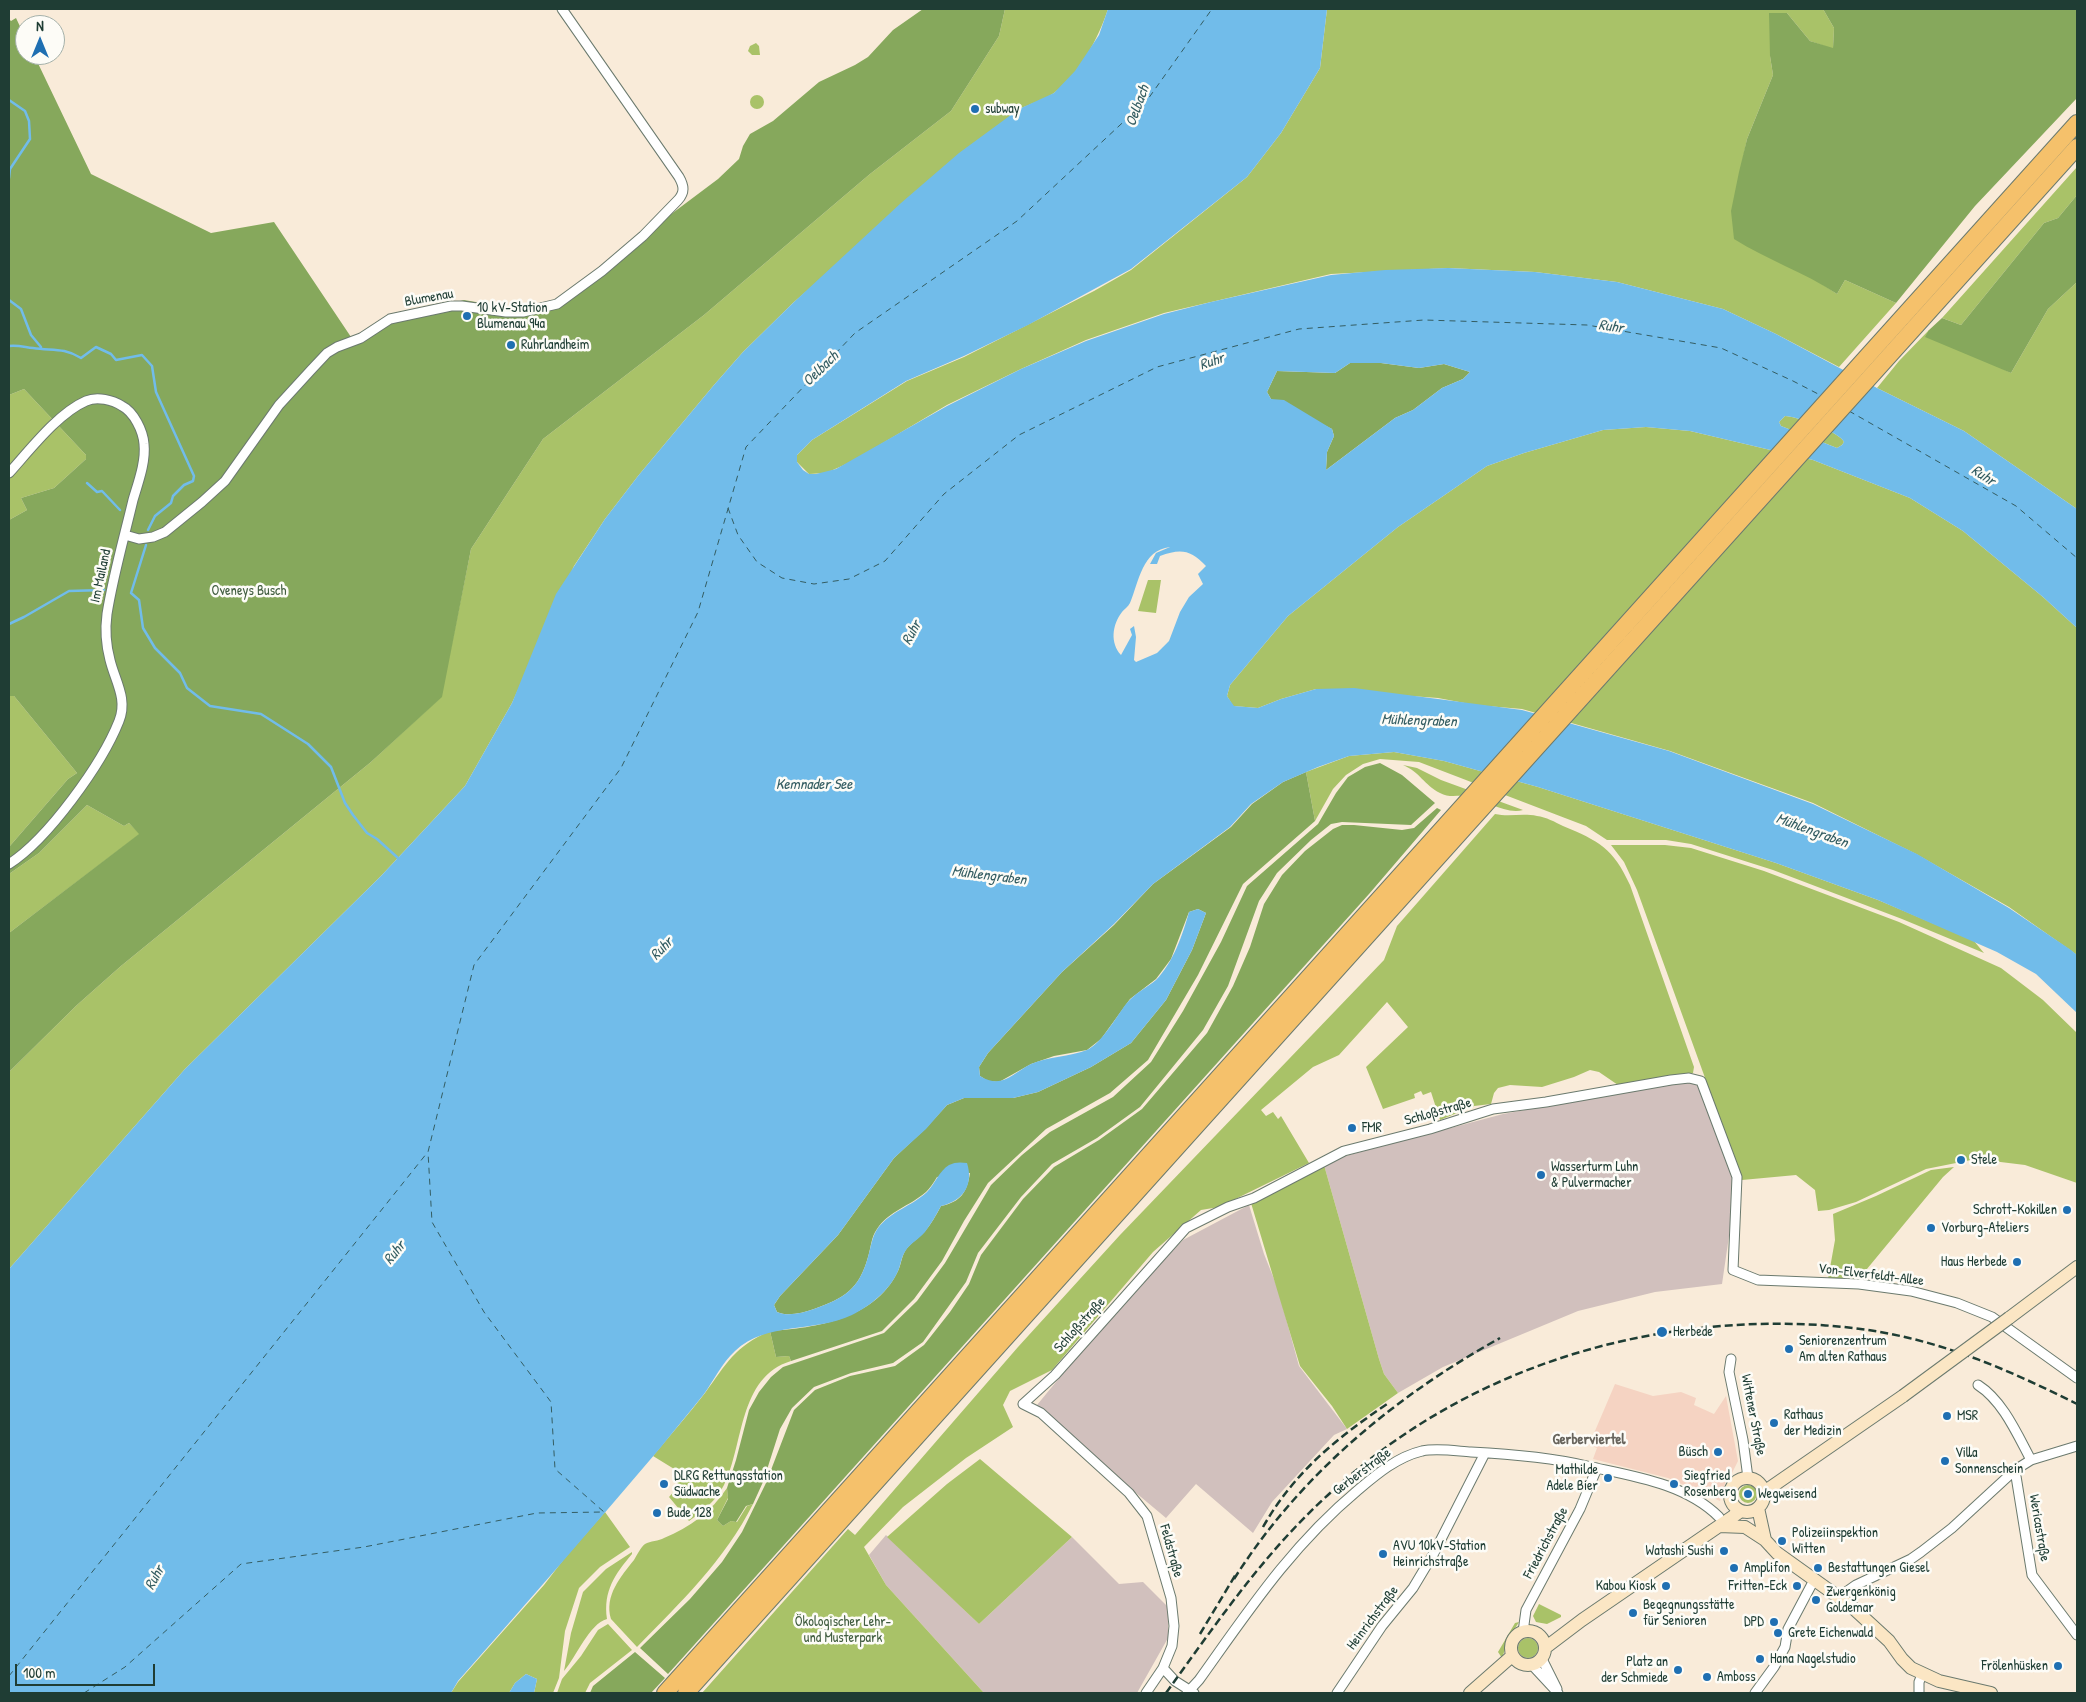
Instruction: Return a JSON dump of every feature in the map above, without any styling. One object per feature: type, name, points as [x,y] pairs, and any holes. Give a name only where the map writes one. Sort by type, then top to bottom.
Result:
[{"type":"highway","points":[[665,1693],[2077,123]]},
{"type":"highway","points":[[686,1693],[2077,147]]},
{"type":"main road","points":[[1762,1538],[1744,1508],[1730,1496],[1733,1485],[1737,1481],[1756,1484],[1816,1456],[1903,1396],[2077,1267]]},
{"type":"main road","points":[[1470,1693],[1486,1680],[1532,1655],[1706,1534],[1719,1522],[1744,1508],[1763,1502],[1756,1484]]},
{"type":"main road","points":[[1719,1522],[1745,1527],[1762,1538],[1777,1553],[1873,1624],[1902,1659],[1922,1675],[1990,1693]]},
{"type":"main road","points":[[1523,1632],[1533,1632],[1532,1655],[1511,1644],[1513,1639],[1523,1632]]},
{"type":"street","name":"Blumenau","points":[[125,534],[139,538],[153,537],[165,532],[202,502],[225,481],[279,405],[327,353],[336,347],[361,338],[390,319],[451,306],[523,312],[557,304],[602,271],[636,242],[678,200],[682,195],[684,186],[679,177],[562,9]]},
{"type":"street","name":"Im Mailand","points":[[9,473],[57,421],[85,401],[100,399],[114,401],[125,407],[134,417],[144,445],[142,464],[112,588],[106,629],[109,657],[121,692],[123,706],[119,722],[78,793],[33,842],[9,864]]},
{"type":"street","name":"Schloßstraße","points":[[1023,1404],[1054,1375],[1186,1228],[1228,1207],[1254,1198],[1344,1151],[1494,1110],[1671,1080],[1689,1078],[1701,1081],[1737,1178],[1732,1267]]},
{"type":"street","name":"Von-Elverfeldt-Allee","points":[[1732,1267],[1733,1270],[1758,1280],[1859,1284],[1912,1291],[1957,1303],[1992,1317],[2077,1378]]},
{"type":"street","name":"Wittener Straße","points":[[1731,1359],[1729,1372],[1756,1484]]},
{"type":"street","points":[[1978,1385],[2002,1409],[2031,1460]]},
{"type":"street","name":"Feldstraße","points":[[1023,1404],[1041,1413],[1129,1493],[1147,1516],[1171,1598],[1174,1626],[1172,1646],[1163,1668],[1146,1693]]},
{"type":"street","points":[[1839,1597],[1856,1585],[1911,1559],[1921,1552],[1952,1528],[2014,1470],[2031,1460],[2077,1446]]},
{"type":"street","name":"Gerberstraße","points":[[1190,1692],[1283,1564],[1341,1504],[1401,1459],[1424,1451],[1543,1457],[1597,1468],[1670,1487],[1692,1497],[1719,1522]]},
{"type":"street","name":"Heinrichstraße","points":[[1337,1693],[1382,1626],[1414,1588],[1486,1453]]},
{"type":"street","name":"Friedrichstraße","points":[[1523,1632],[1526,1610],[1580,1509],[1597,1468]]},
{"type":"street","name":"Wericastraße","points":[[2014,1470],[2032,1575],[2077,1635]]},
{"type":"street","points":[[1756,1693],[1782,1654],[1788,1629],[1814,1580]]},
{"type":"street","points":[[1532,1655],[1559,1693]]},
{"type":"street","points":[[1163,1668],[1175,1681],[1190,1692]]},
{"type":"street","points":[[1919,1693],[1919,1682],[1922,1675]]},
{"type":"shaded area","points":[[1690,1080],[1699,1084],[1731,1172],[1735,1195],[1722,1284],[1655,1292],[1578,1311],[1443,1367],[1398,1393],[1384,1374],[1379,1359],[1324,1165],[1338,1158],[1503,1114]]},
{"type":"shaded area","points":[[1249,1205],[1264,1254],[1278,1289],[1299,1366],[1347,1429],[1334,1435],[1272,1502],[1253,1533],[1196,1484],[1166,1518],[1037,1405],[1112,1314],[1183,1240]]},
{"type":"shaded area","points":[[1615,1384],[1653,1396],[1681,1392],[1696,1398],[1694,1405],[1714,1414],[1726,1396],[1738,1461],[1726,1480],[1720,1501],[1668,1478],[1593,1459],[1597,1448],[1589,1445]]},
{"type":"shaded area","points":[[886,1535],[979,1624],[1072,1537],[1119,1584],[1143,1582],[1168,1607],[1168,1638],[1137,1693],[984,1693],[886,1585],[869,1555]]},
{"type":"green space","name":"Oveneys Busch","points":[[923,9],[1005,9],[999,36],[951,111],[870,174],[704,315],[543,439],[471,549],[442,697],[371,762],[121,966],[77,1005],[9,1072],[9,933],[139,834],[129,823],[124,826],[87,805],[39,853],[9,874],[9,847],[68,779],[77,773],[14,696],[9,696],[9,520],[27,510],[21,498],[54,488],[86,459],[86,455],[24,389],[9,395],[9,19],[11,21],[15,19],[15,65],[39,65],[91,174],[211,233],[274,222],[351,337],[390,319],[464,300],[511,308],[554,302],[718,179],[739,159],[743,146],[750,134],[773,121],[819,82],[868,57],[893,30]]},
{"type":"green space","points":[[1005,9],[1108,9],[1087,55],[1063,85],[1054,93],[1019,109],[794,302],[743,352],[714,385],[638,476],[605,519],[574,566],[512,703],[465,786],[381,876],[185,1069],[9,1269],[9,1072],[77,1005],[121,966],[371,762],[441,697],[471,549],[543,439],[704,315],[870,174],[951,111],[999,36]]},
{"type":"green space","points":[[1327,9],[1823,9],[1834,28],[1833,49],[1810,41],[1787,13],[1770,56],[1773,75],[1747,139],[1732,211],[1819,282],[1837,294],[1845,280],[1896,303],[1839,367],[1723,309],[1617,282],[1535,272],[1448,268],[1331,274],[1164,313],[1086,340],[947,405],[851,462],[826,473],[809,474],[797,462],[797,455],[812,440],[907,381],[964,357],[1094,291],[1131,270],[1247,177],[1281,133],[1320,68]]},
{"type":"green space","points":[[1823,9],[2077,9],[2077,98],[1975,206],[1896,303],[1845,280],[1837,294],[1734,239],[1731,211],[1739,172],[1747,139],[1773,75],[1770,56],[1769,13],[1787,13],[1810,41],[1833,48],[1834,28]]},
{"type":"green space","points":[[756,43],[759,46],[760,55],[752,55],[748,51],[750,46]]},
{"type":"green space","points":[[757,95],[762,97],[764,102],[762,107],[757,109],[752,107],[750,102],[752,97]]},
{"type":"green space","points":[[2077,167],[2077,195],[2058,218],[2044,223],[1961,325],[1942,318]]},
{"type":"green space","points":[[2077,195],[2077,282],[2048,309],[2011,373],[1925,337],[1929,330],[1942,318],[1961,325],[2044,223],[2058,218]]},
{"type":"green space","points":[[2077,282],[2077,509],[1964,431],[1877,388],[1899,361],[1929,330],[2011,373],[2048,309]]},
{"type":"green space","points":[[1350,363],[1381,363],[1419,368],[1444,364],[1470,372],[1463,379],[1442,388],[1413,410],[1395,418],[1326,470],[1327,452],[1334,436],[1332,429],[1271,399],[1267,392],[1277,371],[1335,373]]},
{"type":"green space","points":[[24,389],[86,455],[86,459],[54,488],[21,498],[27,510],[9,520],[9,395]]},
{"type":"green space","points":[[1785,416],[1817,425],[1835,434],[1844,442],[1837,448],[1781,426],[1779,422]]},
{"type":"green space","points":[[1646,427],[1690,431],[1813,460],[1910,498],[1963,531],[2043,597],[2077,628],[2077,955],[2009,907],[1916,854],[1813,803],[1670,751],[1522,709],[1475,705],[1438,698],[1316,689],[1258,708],[1233,706],[1227,696],[1230,685],[1288,616],[1398,527],[1487,466],[1603,430]]},
{"type":"green space","points":[[1148,580],[1161,580],[1156,613],[1138,611]]},
{"type":"green space","points":[[9,696],[14,696],[77,773],[68,779],[9,847]]},
{"type":"green space","points":[[1394,752],[1444,761],[1538,787],[1776,863],[1878,900],[1963,936],[1974,941],[1984,953],[1902,919],[1773,870],[1691,844],[1666,840],[1607,840],[1586,826],[1419,762],[1380,759],[1363,764],[1346,775],[1333,789],[1315,821],[1306,772],[1349,756]]},
{"type":"green space","points":[[1380,763],[1402,775],[1435,803],[1411,825],[1342,822],[1331,824],[1311,840],[1277,873],[1259,901],[1228,986],[1203,1030],[1140,1107],[1097,1138],[1052,1164],[1021,1197],[978,1253],[966,1282],[923,1342],[893,1363],[851,1373],[814,1387],[792,1408],[780,1429],[763,1482],[753,1504],[746,1506],[736,1522],[731,1521],[723,1526],[717,1520],[728,1499],[727,1488],[749,1410],[759,1392],[771,1377],[783,1367],[884,1333],[917,1301],[945,1263],[991,1185],[1022,1155],[1050,1132],[1113,1097],[1151,1062],[1183,1011],[1221,942],[1247,886],[1318,824],[1336,793],[1348,777],[1365,767]]},
{"type":"green space","points":[[1403,765],[1417,768],[1441,780],[1523,810],[1502,809],[1466,796],[1443,795],[1414,771]]},
{"type":"green space","points":[[1306,772],[1315,821],[1243,884],[1198,975],[1148,1060],[1110,1093],[1046,1129],[988,1183],[942,1261],[914,1299],[882,1331],[791,1361],[789,1356],[776,1357],[770,1331],[806,1327],[842,1318],[859,1311],[874,1301],[887,1289],[897,1273],[905,1251],[927,1229],[941,1206],[954,1202],[965,1191],[970,1173],[937,1177],[926,1192],[887,1218],[877,1229],[860,1277],[849,1291],[834,1301],[805,1312],[790,1314],[777,1312],[774,1305],[780,1296],[838,1235],[894,1158],[947,1105],[964,1098],[1013,1098],[1038,1092],[1091,1067],[1131,1043],[1166,1000],[1192,950],[1206,913],[1198,909],[1189,912],[1171,959],[1156,979],[1130,999],[1101,1039],[1087,1050],[1054,1056],[1031,1064],[999,1082],[988,1081],[980,1076],[979,1067],[988,1053],[1062,972],[1114,925],[1153,884],[1231,827],[1252,804],[1283,782]]},
{"type":"green space","points":[[87,805],[124,826],[129,823],[140,834],[9,933],[9,874],[39,853]]},
{"type":"green space","points":[[1437,808],[1441,810],[1369,894],[668,1674],[640,1648],[690,1599],[722,1562],[742,1532],[766,1483],[794,1410],[815,1390],[850,1376],[895,1366],[924,1345],[969,1284],[981,1255],[1023,1199],[1054,1167],[1099,1140],[1142,1109],[1207,1033],[1233,986],[1250,947],[1264,904],[1282,875],[1305,851],[1333,829],[1342,825],[1402,830],[1414,828]]},
{"type":"green space","name":"Ökologischer Lehr- und Musterpark","points":[[1495,814],[1532,815],[1547,819],[1586,836],[1604,847],[1611,854],[1624,872],[1630,885],[1694,1067],[1693,1073],[1638,1084],[1618,1085],[1599,1072],[1590,1070],[1542,1087],[1510,1085],[1498,1088],[1494,1093],[1491,1104],[1474,1106],[1440,1120],[1431,1092],[1423,1095],[1421,1091],[1414,1094],[1415,1098],[1383,1109],[1366,1067],[1408,1027],[1387,1002],[1339,1055],[1313,1067],[1261,1110],[1266,1116],[1273,1112],[1278,1119],[1281,1116],[1309,1163],[1219,1207],[1201,1210],[1153,1252],[1052,1370],[1010,1391],[1003,1405],[1013,1427],[966,1458],[903,1507],[864,1547],[886,1585],[984,1693],[702,1693],[848,1529],[855,1535],[1018,1347],[1120,1235],[1384,960],[1397,926]]},
{"type":"green space","points":[[1611,845],[1665,845],[1691,848],[1764,871],[1899,922],[2001,968],[2043,1000],[2077,1033],[2077,1183],[2025,1165],[1976,1159],[1926,1169],[1856,1202],[1829,1210],[1818,1211],[1815,1190],[1796,1175],[1742,1180],[1637,890],[1624,862]]},
{"type":"green space","points":[[1324,1165],[1379,1359],[1384,1374],[1398,1393],[1347,1429],[1332,1406],[1300,1366],[1251,1203],[1270,1195]]},
{"type":"green space","points":[[1954,1167],[1943,1177],[1857,1281],[1828,1279],[1835,1240],[1833,1214],[1931,1170]]},
{"type":"green space","points":[[770,1331],[776,1357],[789,1356],[791,1361],[774,1369],[761,1381],[745,1414],[730,1469],[721,1491],[713,1501],[689,1521],[669,1497],[677,1488],[679,1472],[653,1456],[699,1401],[732,1357],[748,1343]]},
{"type":"green space","points":[[980,1459],[1072,1537],[979,1624],[887,1537],[947,1484]]},
{"type":"green space","points":[[1744,1485],[1752,1485],[1757,1490],[1755,1501],[1744,1503],[1739,1498],[1739,1490]]},
{"type":"green space","points":[[727,1488],[728,1498],[717,1520],[723,1526],[731,1521],[737,1522],[747,1506],[753,1504],[742,1524],[701,1580],[637,1647],[611,1619],[609,1611],[610,1602],[615,1587],[645,1544],[674,1534],[691,1524],[721,1497]]},
{"type":"green space","points":[[605,1512],[630,1547],[600,1567],[579,1588],[565,1631],[559,1678],[553,1693],[534,1693],[537,1679],[526,1674],[515,1683],[509,1693],[451,1693],[458,1682],[544,1585],[567,1555]]},
{"type":"green space","points":[[632,1552],[620,1569],[609,1591],[606,1609],[607,1619],[595,1627],[589,1634],[564,1671],[571,1633],[583,1592],[606,1569]]},
{"type":"green space","points":[[1539,1604],[1561,1615],[1561,1617],[1547,1624],[1536,1622],[1533,1616]]},
{"type":"green space","points":[[1519,1622],[1509,1638],[1502,1658],[1498,1652],[1515,1623]]},
{"type":"green space","points":[[608,1624],[632,1650],[590,1683],[585,1693],[557,1693],[562,1679],[581,1656],[598,1630]]},
{"type":"green space","points":[[1528,1638],[1535,1641],[1538,1648],[1535,1655],[1528,1658],[1521,1655],[1518,1648],[1521,1641]]},
{"type":"green space","points":[[635,1652],[665,1678],[651,1693],[590,1693],[593,1686]]},
{"type":"water","name":"Kemnader See","points":[[1108,9],[1327,9],[1320,68],[1281,133],[1247,177],[1131,269],[1028,325],[906,381],[812,440],[797,455],[797,462],[803,470],[809,474],[816,474],[836,469],[947,406],[1021,369],[1086,341],[1164,314],[1331,275],[1385,270],[1448,268],[1535,272],[1617,282],[1723,309],[1776,334],[1877,388],[1964,431],[2077,509],[2077,628],[2043,597],[1963,531],[1910,498],[1813,460],[1690,431],[1646,427],[1603,430],[1487,466],[1398,527],[1288,616],[1230,685],[1227,696],[1234,706],[1258,708],[1316,689],[1354,688],[1522,710],[1669,751],[1813,804],[1917,854],[2009,908],[2071,950],[2077,955],[2077,1013],[2036,974],[1997,952],[1878,900],[1776,863],[1538,787],[1444,761],[1394,752],[1349,756],[1283,782],[1251,804],[1230,827],[1153,884],[1114,924],[1062,972],[988,1053],[979,1067],[980,1076],[988,1080],[1001,1081],[1038,1061],[1080,1052],[1093,1047],[1129,1000],[1156,980],[1162,973],[1177,948],[1189,912],[1198,909],[1206,913],[1192,950],[1166,1000],[1131,1043],[1091,1067],[1038,1092],[1013,1098],[964,1098],[947,1105],[926,1129],[894,1158],[838,1235],[780,1296],[774,1305],[777,1312],[795,1314],[805,1312],[834,1301],[849,1291],[860,1278],[878,1228],[889,1217],[927,1192],[942,1171],[949,1165],[958,1162],[967,1163],[969,1171],[968,1185],[961,1196],[949,1204],[941,1206],[925,1232],[906,1250],[890,1285],[866,1307],[852,1315],[822,1324],[761,1335],[735,1351],[722,1366],[704,1394],[661,1447],[458,1681],[451,1693],[9,1693],[9,1269],[185,1069],[381,876],[465,786],[512,703],[556,594],[605,519],[638,476],[743,352],[901,203],[959,153],[1019,109],[1054,93],[1075,71],[1099,35]],"holes":[[[1350,363],[1381,363],[1419,368],[1444,364],[1470,372],[1463,379],[1442,388],[1413,410],[1395,418],[1326,470],[1327,452],[1334,436],[1332,429],[1284,400],[1271,399],[1267,392],[1277,371],[1335,373]],[[1785,416],[1798,419],[1826,429],[1844,442],[1837,448],[1781,426],[1779,422]],[[1170,547],[1156,553],[1150,564],[1157,564],[1160,556],[1167,553],[1185,552],[1206,566],[1198,574],[1203,584],[1189,597],[1180,612],[1169,641],[1157,653],[1136,662],[1134,660],[1136,637],[1134,626],[1130,629],[1132,635],[1121,655],[1115,645],[1114,628],[1119,617],[1130,603],[1147,560],[1161,549]]]},
{"type":"water","points":[[526,1674],[537,1679],[534,1693],[509,1693],[515,1683]]},
{"type":"waterway","points":[[9,100],[25,111],[29,121],[30,139],[10,169],[9,178]]},
{"type":"waterway","points":[[9,300],[21,309],[31,335],[41,347]]},
{"type":"waterway","points":[[9,346],[63,351],[81,358],[96,347],[111,354],[116,360],[142,355],[152,366],[156,392],[194,476],[193,481],[184,485],[173,496],[171,503],[155,516],[148,530]]},
{"type":"waterway","points":[[87,483],[97,492],[102,491],[120,510]]},
{"type":"waterway","points":[[146,545],[131,593],[139,600],[143,628],[155,648],[180,673],[187,688],[210,706],[261,714],[308,744],[331,767],[345,803],[367,833],[377,839],[398,858]]},
{"type":"waterway","points":[[9,624],[69,591],[104,590]]},
{"type":"ferry route","points":[[84,1693],[125,1667],[241,1564],[364,1547],[537,1513],[604,1512],[555,1469],[551,1402],[484,1312],[432,1222],[428,1152],[474,965],[621,768],[698,612],[746,447],[855,333],[1017,221],[1148,99],[1212,9]]},
{"type":"ferry route","points":[[728,508],[738,535],[757,562],[782,578],[814,584],[849,579],[885,561],[944,494],[1019,435],[1157,367],[1299,329],[1424,320],[1587,325],[1721,348],[1822,396]]},
{"type":"ferry route","points":[[1849,411],[2016,506],[2077,558]]},
{"type":"ferry route","points":[[9,1676],[427,1153]]},
{"type":"railway","points":[[1166,1693],[1242,1590],[1283,1541],[1328,1495],[1374,1456],[1423,1422],[1474,1394],[1528,1370],[1584,1351],[1642,1337],[1700,1328],[1760,1324],[1854,1328],[1891,1334],[1953,1350],[2016,1375],[2077,1404]]},
{"type":"railway","points":[[1234,1579],[1260,1541],[1288,1506],[1352,1442],[1386,1413],[1423,1386],[1500,1338]]},
{"type":"railway","points":[[1263,1527],[1289,1489],[1319,1457],[1353,1428],[1390,1402]]},
{"type":"railway","points":[[1200,1634],[1236,1574]]},
{"type":"place","name":"subway","points":[[975,109]]},
{"type":"place","name":"10 kV-Station Blumenau 94a","points":[[467,316]]},
{"type":"place","name":"Ruhrlandheim","points":[[511,345]]},
{"type":"place","name":"FMR","points":[[1352,1128]]},
{"type":"place","name":"Stele","points":[[1961,1160]]},
{"type":"place","name":"Wasserturm Luhn & Pulvermacher","points":[[1541,1175]]},
{"type":"place","name":"Schrott-Kokillen","points":[[2067,1210]]},
{"type":"place","name":"Vorburg-Ateliers","points":[[1931,1228]]},
{"type":"place","name":"Haus Herbede","points":[[2017,1262]]},
{"type":"place","name":"Herbede","points":[[1662,1332]]},
{"type":"place","name":"Seniorenzentrum Am alten Rathaus","points":[[1789,1349]]},
{"type":"place","name":"MSR","points":[[1947,1416]]},
{"type":"place","name":"Rathaus der Medizin","points":[[1774,1423]]},
{"type":"place","name":"Büsch","points":[[1718,1452]]},
{"type":"place","name":"Villa Sonnenschein","points":[[1945,1461]]},
{"type":"place","name":"Mathilde Adele Bier","points":[[1608,1478]]},
{"type":"place","name":"DLRG Rettungsstation Südwache","points":[[664,1484]]},
{"type":"place","name":"Siegfried Rosenberg","points":[[1674,1484]]},
{"type":"place","name":"Wegweisend","points":[[1748,1494]]},
{"type":"place","name":"Bude 128","points":[[657,1513]]},
{"type":"place","name":"Polizeiinspektion Witten","points":[[1782,1541]]},
{"type":"place","name":"Watashi Sushi","points":[[1724,1551]]},
{"type":"place","name":"AVU 10kV-Station Heinrichstraße","points":[[1383,1554]]},
{"type":"place","name":"Amplifon","points":[[1734,1568]]},
{"type":"place","name":"Bestattungen Giesel","points":[[1818,1568]]},
{"type":"place","name":"Kabou Kiosk","points":[[1666,1586]]},
{"type":"place","name":"Fritten-Eck","points":[[1797,1586]]},
{"type":"place","name":"Zwergenkönig Goldemar","points":[[1816,1600]]},
{"type":"place","name":"Begegnungsstätte für Senioren","points":[[1633,1613]]},
{"type":"place","name":"DPD","points":[[1774,1622]]},
{"type":"place","name":"Grete Eichenwald","points":[[1778,1633]]},
{"type":"place","name":"Hana Nagelstudio","points":[[1760,1659]]},
{"type":"place","name":"Frölenhüsken","points":[[2058,1666]]},
{"type":"place","name":"Platz an der Schmiede","points":[[1678,1670]]},
{"type":"place","name":"Amboss","points":[[1707,1677]]},
{"type":"district","name":"Gerberviertel","points":[[1589,1440]]},
{"type":"water label","name":"Oelbach","points":[[1138,106]]},
{"type":"water label","name":"Ruhr","points":[[1611,327]]},
{"type":"water label","name":"Ruhr","points":[[1212,362]]},
{"type":"water label","name":"Oelbach","points":[[821,369]]},
{"type":"water label","name":"Ruhr","points":[[1983,476]]},
{"type":"water label","name":"Ruhr","points":[[912,633]]},
{"type":"water label","name":"Mühlengraben","points":[[1419,721]]},
{"type":"water label","name":"Mühlengraben","points":[[1812,831]]},
{"type":"water label","name":"Mühlengraben","points":[[989,876]]},
{"type":"water label","name":"Ruhr","points":[[662,949]]},
{"type":"water label","name":"Ruhr","points":[[395,1253]]},
{"type":"water label","name":"Ruhr","points":[[155,1578]]}]
